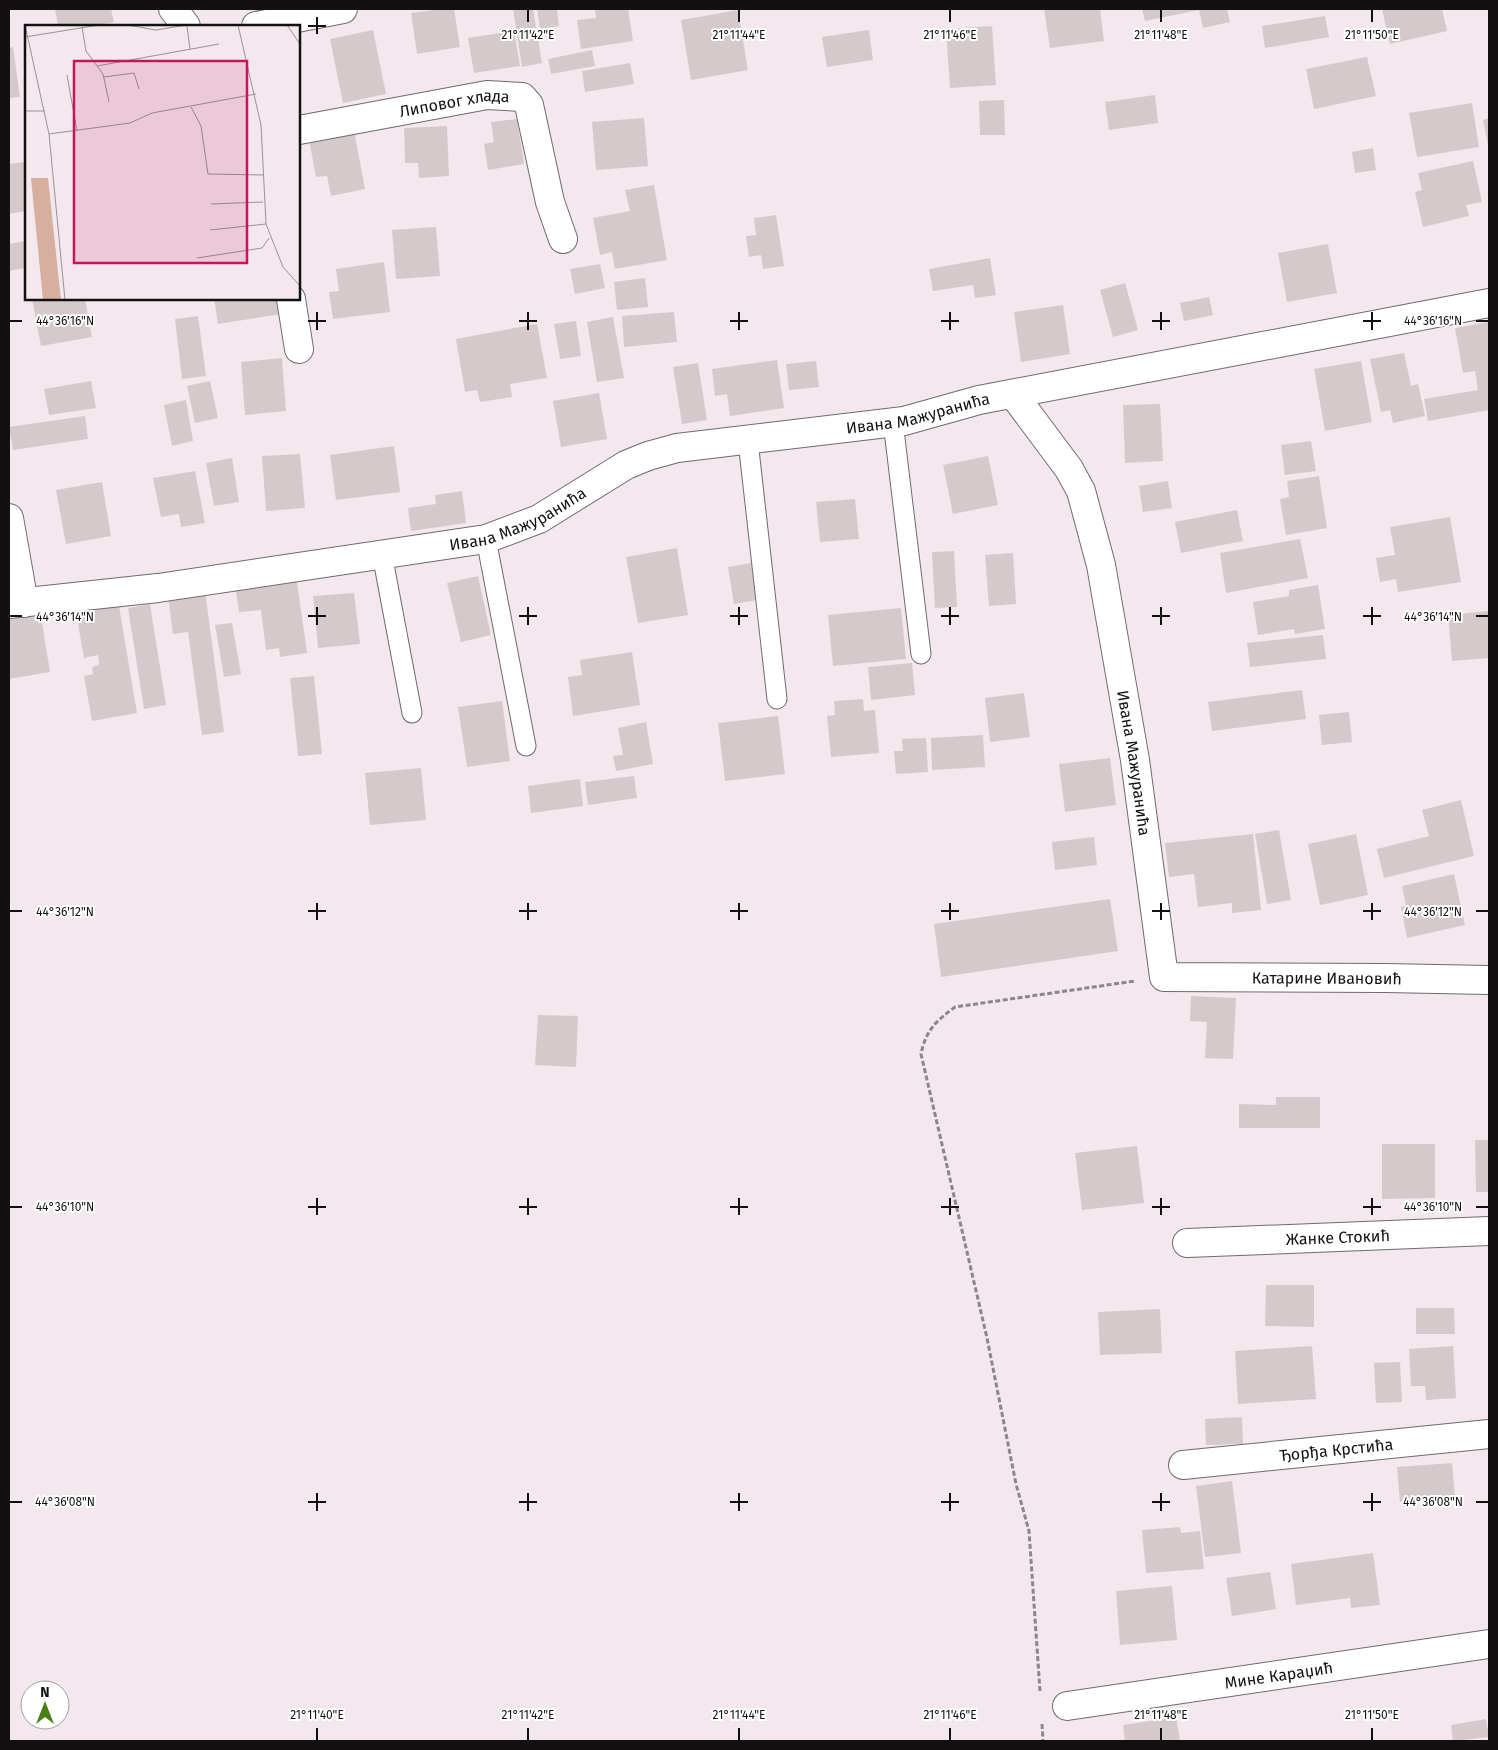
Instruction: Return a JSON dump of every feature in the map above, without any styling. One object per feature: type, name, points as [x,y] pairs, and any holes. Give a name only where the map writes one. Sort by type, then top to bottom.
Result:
[{"type":"street","points":[[173,9],[185,25]]},
{"type":"street","points":[[261,25],[343,9]]},
{"type":"street","name":"Липовог хлада","points":[[300,130],[487,95],[522,97],[528,105],[550,202],[564,239]]},
{"type":"street","points":[[292,300],[299,349]]},
{"type":"street","name":"Ивана Мажуранића","points":[[16,604],[158,588],[486,539],[539,519],[626,465],[648,456],[677,448],[748,441],[893,422],[1013,394],[1489,303]]},
{"type":"street","name":"Ивана Мажуранића","points":[[1013,394],[1064,463],[1081,491],[1101,565],[1135,760],[1164,977]]},
{"type":"street","points":[[9,518],[16,604]]},
{"type":"street","name":"Катарине Ивановић","points":[[1164,977],[1489,980]]},
{"type":"street","name":"Жанке Стокић","points":[[1187,1243],[1489,1231]]},
{"type":"street","name":"Ђорђа Крстића","points":[[1183,1465],[1489,1434]]},
{"type":"street","name":"Мине Караџић","points":[[1066,1706],[1489,1644]]},
{"type":"lane","points":[[893,422],[921,654]]},
{"type":"lane","points":[[748,441],[777,698]]},
{"type":"lane","points":[[486,539],[526,746]]},
{"type":"lane","points":[[382,554],[412,713]]},
{"type":"path","points":[[1040,1700],[1029,1531],[1016,1484],[987,1338],[922,1054],[925,1038],[938,1020],[955,1007],[1164,977]]},
{"type":"path","points":[[1042,1720],[1043,1741]]},
{"type":"building","points":[[55,9],[111,9],[114,22],[97,25],[58,25]]},
{"type":"building","points":[[454,9],[460,47],[417,54],[411,13]]},
{"type":"building","points":[[513,9],[533,9],[542,63],[522,67]]},
{"type":"building","points":[[537,9],[557,9],[559,26],[540,29]]},
{"type":"building","points":[[595,9],[628,9],[633,41],[581,49],[577,20],[596,18]]},
{"type":"building","points":[[1044,9],[1100,9],[1104,41],[1050,48]]},
{"type":"building","points":[[1142,9],[1227,9],[1230,22],[1203,28],[1199,10],[1145,21]]},
{"type":"building","points":[[1382,9],[1442,9],[1447,31],[1390,44]]},
{"type":"building","points":[[738,10],[748,70],[691,80],[681,20]]},
{"type":"building","points":[[1325,16],[1329,37],[1265,48],[1262,26]]},
{"type":"building","points":[[992,26],[996,85],[950,88],[946,29]]},
{"type":"building","points":[[373,30],[386,94],[343,103],[330,39]]},
{"type":"building","points":[[869,30],[873,60],[827,67],[822,37]]},
{"type":"building","points":[[514,31],[520,66],[474,73],[468,38]]},
{"type":"building","points":[[13,47],[20,97],[9,98],[9,48]]},
{"type":"building","points":[[592,50],[595,66],[551,74],[548,59]]},
{"type":"building","points":[[1367,57],[1376,96],[1314,109],[1306,69]]},
{"type":"building","points":[[630,63],[634,84],[585,92],[582,71]]},
{"type":"building","points":[[1155,95],[1158,123],[1109,130],[1105,102]]},
{"type":"building","points":[[1004,100],[1005,135],[980,135],[979,101]]},
{"type":"building","points":[[1472,103],[1479,147],[1417,157],[1409,113]]},
{"type":"building","points":[[644,118],[648,166],[596,170],[592,122]]},
{"type":"building","points":[[1489,118],[1489,145],[1488,145],[1483,120]]},
{"type":"building","points":[[517,119],[524,164],[488,170],[484,144],[494,142],[491,122]]},
{"type":"building","points":[[447,126],[449,176],[419,178],[418,163],[405,163],[404,128]]},
{"type":"building","points":[[354,131],[365,189],[331,196],[327,176],[316,177],[309,139]]},
{"type":"building","points":[[1373,148],[1376,170],[1355,173],[1352,152]]},
{"type":"building","points":[[1473,161],[1482,202],[1466,205],[1469,216],[1423,227],[1415,192],[1422,190],[1418,173]]},
{"type":"building","points":[[25,162],[25,211],[9,214],[9,164]]},
{"type":"building","points":[[654,185],[667,260],[615,269],[612,252],[600,255],[593,218],[630,211],[625,190]]},
{"type":"building","points":[[776,215],[784,266],[763,269],[761,255],[749,257],[746,236],[756,235],[754,218]]},
{"type":"building","points":[[436,227],[440,276],[396,279],[392,230]]},
{"type":"building","points":[[25,241],[25,268],[9,271],[9,244]]},
{"type":"building","points":[[1328,244],[1337,293],[1287,302],[1278,253]]},
{"type":"building","points":[[990,258],[996,295],[975,298],[973,285],[933,291],[929,269]]},
{"type":"building","points":[[384,262],[390,312],[333,319],[329,292],[339,291],[336,269]]},
{"type":"building","points":[[600,264],[605,288],[575,294],[570,269]]},
{"type":"building","points":[[645,278],[648,307],[617,310],[614,282]]},
{"type":"building","points":[[1125,283],[1138,330],[1113,337],[1100,290]]},
{"type":"building","points":[[1209,297],[1213,315],[1184,321],[1180,303]]},
{"type":"building","points":[[32,300],[85,300],[92,337],[41,346]]},
{"type":"building","points":[[214,300],[278,300],[281,314],[218,324]]},
{"type":"building","points":[[1063,305],[1070,354],[1021,362],[1014,312]]},
{"type":"building","points":[[674,312],[677,342],[624,347],[622,316]]},
{"type":"building","points":[[198,316],[206,376],[182,379],[175,319]]},
{"type":"building","points":[[613,317],[624,378],[597,382],[587,322]]},
{"type":"building","points":[[576,321],[581,356],[560,359],[554,324]]},
{"type":"building","points":[[1489,322],[1489,410],[1428,421],[1424,399],[1478,390],[1475,371],[1463,373],[1455,328]]},
{"type":"building","points":[[537,324],[547,378],[510,384],[512,397],[480,402],[477,390],[465,392],[456,339]]},
{"type":"building","points":[[1404,353],[1411,386],[1418,384],[1425,416],[1393,423],[1390,410],[1381,412],[1370,359]]},
{"type":"building","points":[[282,358],[286,411],[245,415],[241,362]]},
{"type":"building","points":[[777,360],[784,408],[730,416],[727,394],[715,396],[712,369]]},
{"type":"building","points":[[816,361],[819,387],[789,390],[786,364]]},
{"type":"building","points":[[1361,361],[1372,422],[1325,431],[1314,369]]},
{"type":"building","points":[[698,363],[707,420],[682,424],[673,367]]},
{"type":"building","points":[[91,381],[96,408],[49,415],[44,389]]},
{"type":"building","points":[[210,381],[218,418],[195,423],[187,386]]},
{"type":"building","points":[[599,393],[607,439],[561,447],[553,401]]},
{"type":"building","points":[[186,400],[193,441],[172,446],[164,405]]},
{"type":"building","points":[[1160,404],[1163,461],[1125,463],[1123,405]]},
{"type":"building","points":[[85,416],[88,439],[13,450],[9,427]]},
{"type":"building","points":[[1311,441],[1316,471],[1285,475],[1281,445]]},
{"type":"building","points":[[394,446],[400,492],[336,500],[330,455]]},
{"type":"building","points":[[300,454],[305,508],[266,511],[262,456]]},
{"type":"building","points":[[988,456],[998,505],[953,514],[943,465]]},
{"type":"building","points":[[232,458],[239,502],[214,506],[206,463]]},
{"type":"building","points":[[195,471],[205,523],[181,527],[179,514],[161,517],[153,478]]},
{"type":"building","points":[[1319,476],[1327,528],[1286,535],[1280,499],[1289,497],[1287,481]]},
{"type":"building","points":[[1168,481],[1172,508],[1143,512],[1139,486]]},
{"type":"building","points":[[102,482],[111,536],[66,544],[56,490]]},
{"type":"building","points":[[462,491],[466,523],[411,531],[408,508],[436,504],[435,495]]},
{"type":"building","points":[[855,499],[859,539],[820,542],[816,502]]},
{"type":"building","points":[[1237,510],[1243,541],[1181,553],[1175,522]]},
{"type":"building","points":[[1450,517],[1461,582],[1398,592],[1396,579],[1380,582],[1376,558],[1395,555],[1390,527]]},
{"type":"building","points":[[1300,539],[1308,578],[1226,593],[1220,553]]},
{"type":"building","points":[[677,548],[688,615],[638,623],[626,557]]},
{"type":"building","points":[[954,551],[957,607],[935,608],[932,552]]},
{"type":"building","points":[[1013,553],[1016,604],[989,606],[985,555]]},
{"type":"building","points":[[751,563],[757,600],[734,604],[728,567]]},
{"type":"building","points":[[296,575],[307,653],[280,657],[279,648],[266,650],[261,610],[239,612],[235,584]]},
{"type":"building","points":[[478,576],[491,635],[461,642],[447,583]]},
{"type":"building","points":[[1318,585],[1325,629],[1295,634],[1294,629],[1258,635],[1253,602],[1289,596],[1289,590]]},
{"type":"building","points":[[205,591],[224,732],[202,735],[188,632],[173,634],[168,596]]},
{"type":"building","points":[[354,593],[360,644],[318,648],[313,596]]},
{"type":"building","points":[[118,600],[137,713],[92,721],[84,676],[93,674],[92,667],[99,665],[98,655],[84,658],[75,607]]},
{"type":"building","points":[[150,604],[166,705],[144,709],[128,608]]},
{"type":"building","points":[[901,608],[906,659],[833,666],[828,615]]},
{"type":"building","points":[[40,610],[50,672],[9,679],[9,616]]},
{"type":"building","points":[[1489,611],[1489,658],[1452,661],[1448,615]]},
{"type":"building","points":[[232,623],[241,674],[224,677],[215,625]]},
{"type":"building","points":[[1323,635],[1326,659],[1250,667],[1247,643]]},
{"type":"building","points":[[632,652],[640,705],[573,716],[568,677],[582,675],[580,660]]},
{"type":"building","points":[[912,663],[915,695],[871,700],[868,667]]},
{"type":"building","points":[[314,676],[322,754],[298,756],[290,678]]},
{"type":"building","points":[[1302,690],[1306,719],[1212,731],[1208,702]]},
{"type":"building","points":[[1024,693],[1030,737],[990,742],[985,698]]},
{"type":"building","points":[[863,699],[864,711],[875,710],[879,753],[831,757],[827,716],[835,715],[834,701]]},
{"type":"building","points":[[502,701],[510,761],[467,767],[458,707]]},
{"type":"building","points":[[1349,712],[1352,742],[1322,745],[1319,715]]},
{"type":"building","points":[[778,716],[785,774],[725,781],[718,723]]},
{"type":"building","points":[[646,722],[653,764],[616,771],[613,756],[623,755],[618,728]]},
{"type":"building","points":[[983,735],[985,767],[932,770],[931,738]]},
{"type":"building","points":[[926,738],[928,772],[896,774],[894,751],[903,751],[902,739]]},
{"type":"building","points":[[1110,758],[1116,805],[1065,812],[1059,764]]},
{"type":"building","points":[[421,768],[426,820],[370,825],[365,773]]},
{"type":"building","points":[[634,776],[637,798],[588,805],[585,782]]},
{"type":"building","points":[[580,779],[583,806],[531,813],[528,786]]},
{"type":"building","points":[[1461,800],[1474,856],[1384,878],[1377,849],[1429,836],[1422,810]]},
{"type":"building","points":[[1279,830],[1291,900],[1267,904],[1255,834]]},
{"type":"building","points":[[1253,834],[1261,910],[1232,913],[1232,903],[1198,907],[1194,874],[1169,877],[1165,843]]},
{"type":"building","points":[[1356,834],[1368,895],[1320,905],[1308,844]]},
{"type":"building","points":[[1094,837],[1097,865],[1055,870],[1052,842]]},
{"type":"building","points":[[1454,874],[1465,925],[1407,938],[1401,907],[1406,906],[1402,886]]},
{"type":"building","points":[[1110,899],[1118,951],[941,977],[934,924]]},
{"type":"building","points":[[1191,996],[1236,998],[1233,1059],[1205,1058],[1207,1022],[1190,1021]]},
{"type":"building","points":[[538,1015],[578,1016],[576,1067],[535,1065]]},
{"type":"building","points":[[1276,1097],[1320,1097],[1320,1128],[1239,1128],[1239,1104],[1276,1105]]},
{"type":"building","points":[[1475,1140],[1489,1140],[1489,1192],[1476,1192]]},
{"type":"building","points":[[1382,1144],[1435,1144],[1435,1198],[1382,1199]]},
{"type":"building","points":[[1137,1146],[1144,1203],[1082,1210],[1075,1153]]},
{"type":"building","points":[[1266,1285],[1314,1285],[1314,1327],[1265,1326]]},
{"type":"building","points":[[1416,1308],[1454,1308],[1455,1334],[1416,1334]]},
{"type":"building","points":[[1160,1309],[1162,1353],[1100,1355],[1098,1312]]},
{"type":"building","points":[[1312,1346],[1316,1399],[1238,1404],[1235,1351]]},
{"type":"building","points":[[1453,1346],[1456,1398],[1426,1400],[1425,1386],[1411,1386],[1409,1349]]},
{"type":"building","points":[[1400,1362],[1402,1402],[1376,1403],[1374,1363]]},
{"type":"building","points":[[1242,1417],[1243,1444],[1206,1445],[1205,1419]]},
{"type":"building","points":[[1452,1463],[1455,1497],[1400,1502],[1397,1467]]},
{"type":"building","points":[[1232,1481],[1241,1553],[1205,1557],[1196,1486]]},
{"type":"building","points":[[1180,1527],[1181,1533],[1200,1531],[1204,1569],[1146,1573],[1142,1530]]},
{"type":"building","points":[[1373,1553],[1380,1605],[1351,1608],[1350,1598],[1296,1605],[1291,1564]]},
{"type":"building","points":[[1270,1572],[1276,1609],[1232,1616],[1226,1578]]},
{"type":"building","points":[[1172,1586],[1177,1640],[1120,1645],[1116,1591]]},
{"type":"building","points":[[1176,1717],[1180,1741],[1125,1741],[1123,1725]]},
{"type":"building","points":[[1486,1719],[1489,1737],[1453,1741],[1451,1725]]}]
